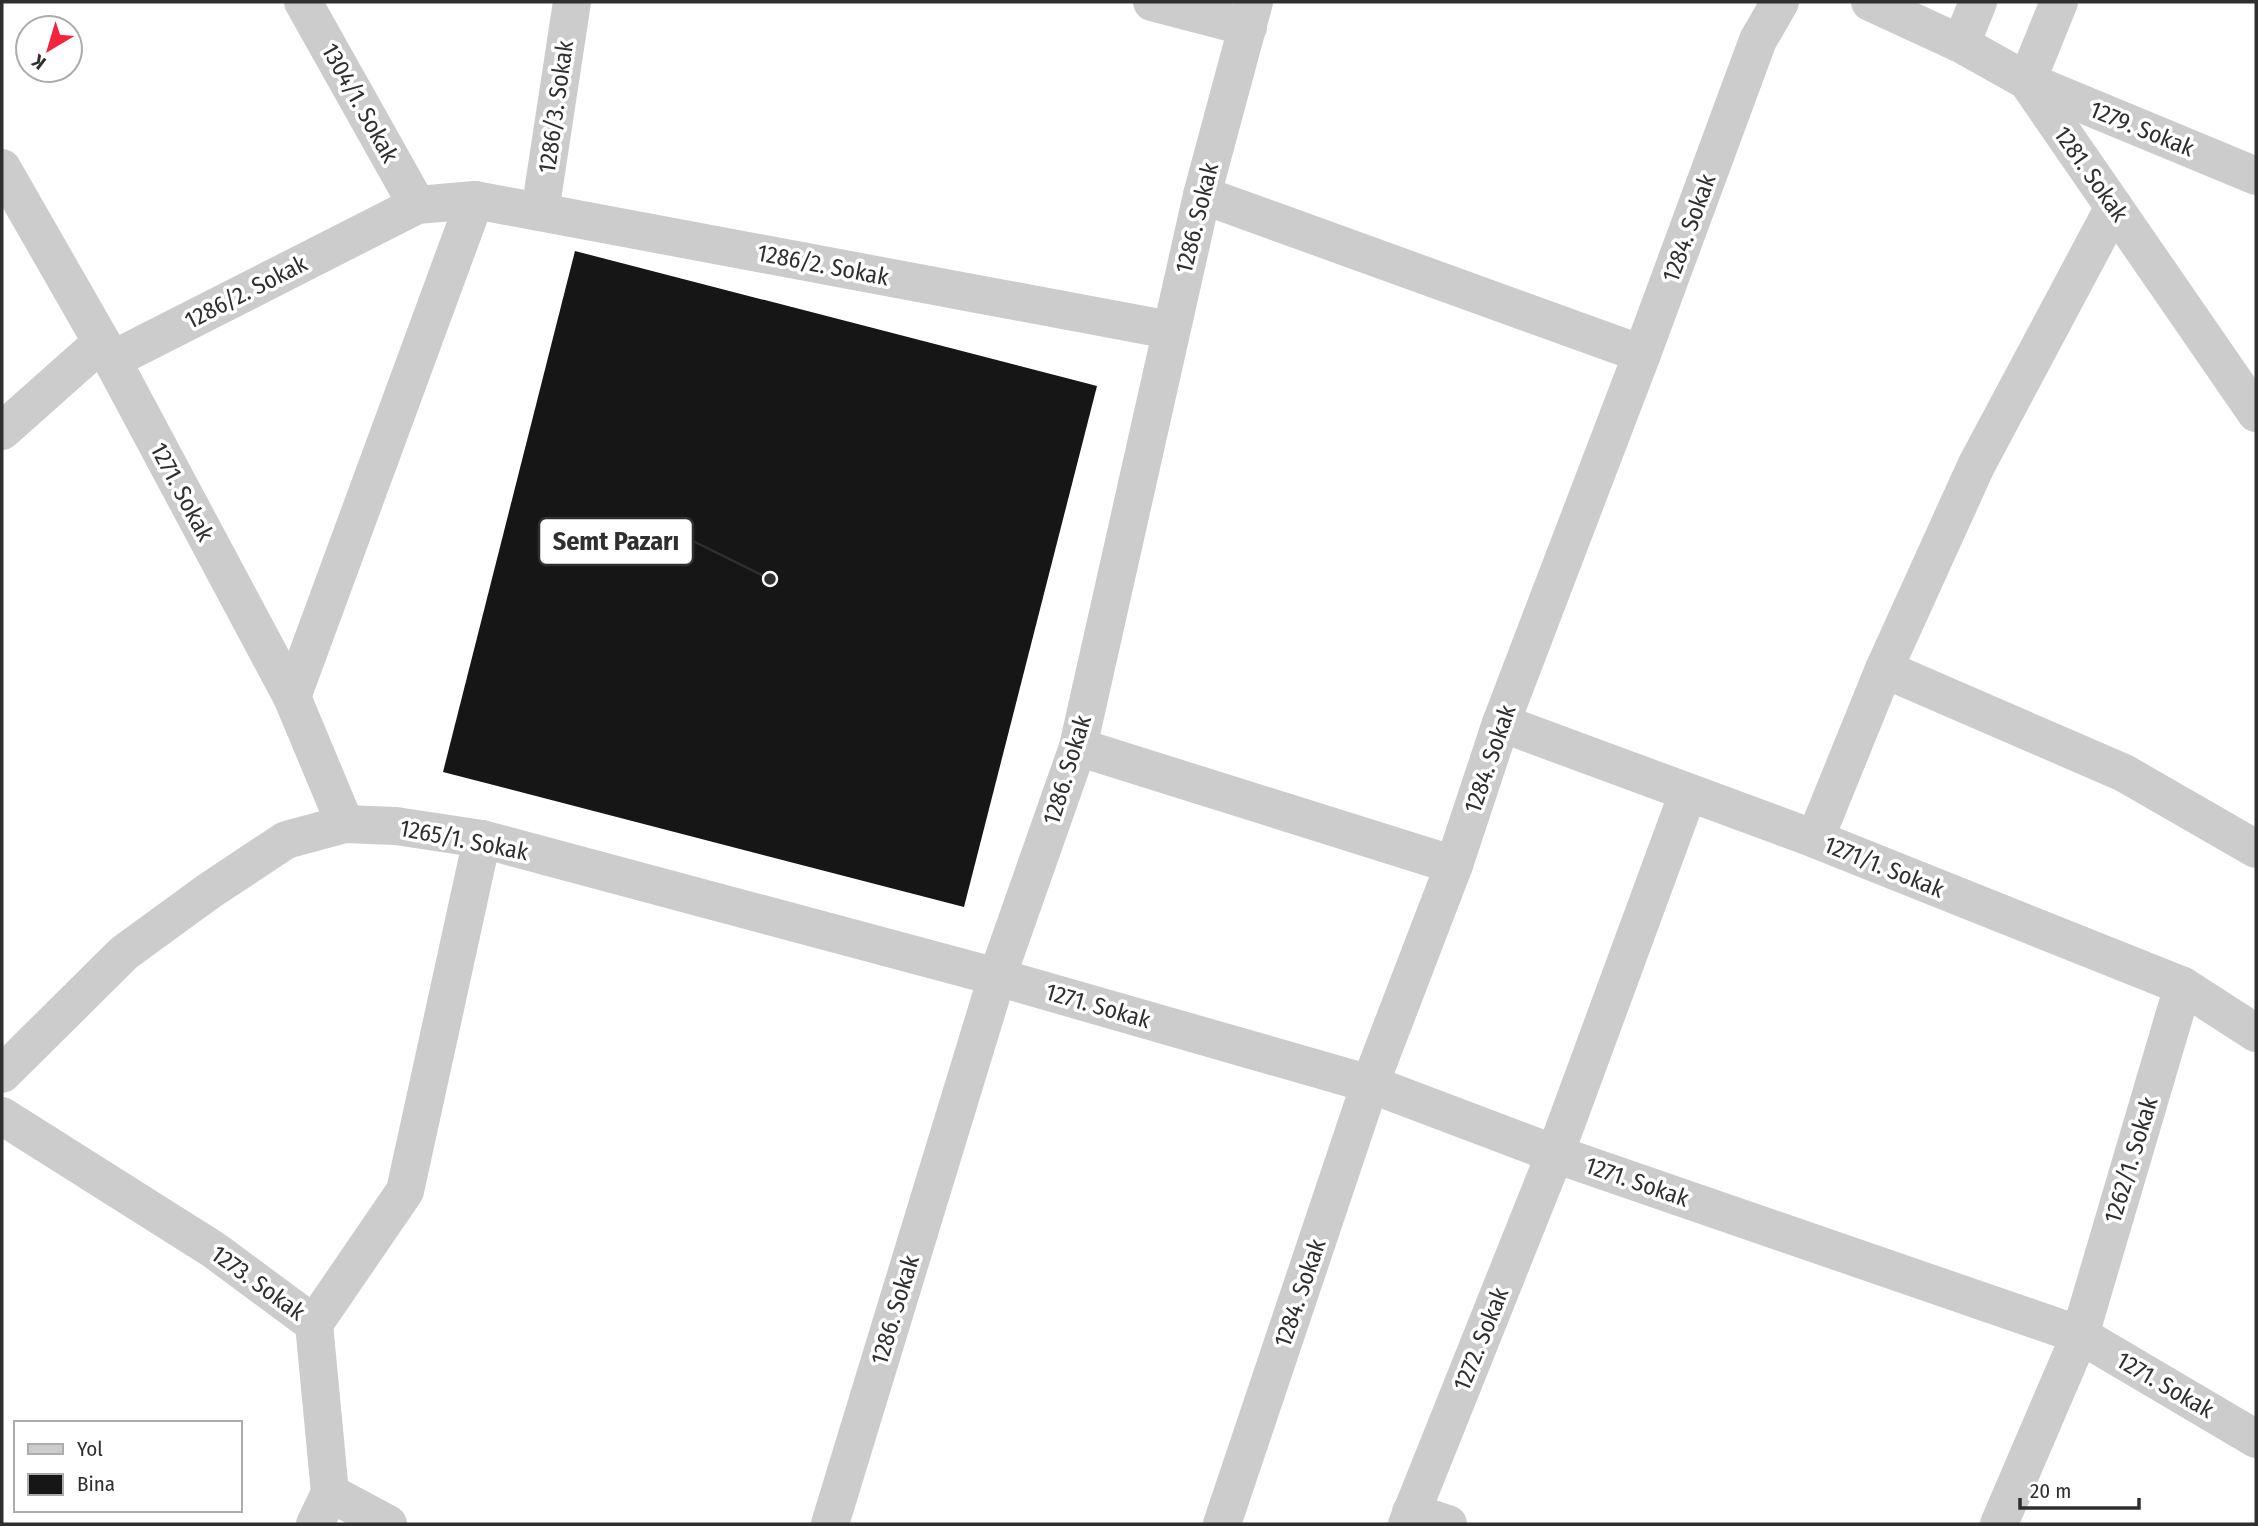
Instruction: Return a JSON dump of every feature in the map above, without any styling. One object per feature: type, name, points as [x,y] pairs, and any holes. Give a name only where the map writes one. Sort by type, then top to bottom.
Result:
[{"type":"street","name":"1304/1. Sokak","points":[[303,2],[417,205]]},
{"type":"street","name":"1286/3. Sokak","points":[[540,212],[572,2]]},
{"type":"street","points":[[1152,2],[1251,14]]},
{"type":"street","name":"1284. Sokak","points":[[1222,1524],[1370,1084],[1454,865],[1501,723],[1758,40],[1780,2]]},
{"type":"street","name":"1281. Sokak","points":[[1870,2],[1961,44],[2027,81],[2256,413]]},
{"type":"street","points":[[1961,44],[1978,2]]},
{"type":"street","points":[[2027,81],[2059,2]]},
{"type":"street","name":"1286. Sokak","points":[[830,1524],[997,977],[1078,747],[1170,330],[1202,195],[1251,14]]},
{"type":"street","name":"1279. Sokak","points":[[2027,81],[2256,176]]},
{"type":"street","name":"1271. Sokak","points":[[2,168],[106,352],[292,697],[345,824]]},
{"type":"street","points":[[1202,195],[1642,354]]},
{"type":"street","name":"1286/2. Sokak","points":[[2,431],[106,352],[417,205],[475,200],[1170,330]]},
{"type":"street","points":[[292,697],[475,200]]},
{"type":"street","points":[[1815,839],[1884,669],[1976,466],[2114,207]]},
{"type":"street","points":[[1884,669],[2124,773],[2256,849]]},
{"type":"street","name":"1271/1. Sokak","points":[[1501,723],[1815,839],[2183,986],[2256,1033]]},
{"type":"street","points":[[1078,747],[1454,865]]},
{"type":"street","name":"1272. Sokak","points":[[1409,1518],[1555,1154],[1688,793]]},
{"type":"street","name":"1265/1. Sokak","points":[[2,1074],[124,953],[209,891],[286,841],[345,824],[396,826],[482,839],[997,977]]},
{"type":"street","points":[[314,1324],[405,1191],[482,839]]},
{"type":"street","name":"1271. Sokak","points":[[997,977],[1370,1084],[1555,1154],[2080,1335],[2256,1439]]},
{"type":"street","name":"1262/1. Sokak","points":[[1999,1524],[2080,1335],[2183,986]]},
{"type":"street","name":"1273. Sokak","points":[[2,1116],[214,1250],[314,1324],[323,1509],[388,1524]]},
{"type":"street","points":[[1409,1518],[1448,1524]]},
{"type":"building","points":[[575,251],[1097,386],[964,907],[443,772]]},
{"type":"place","name":"Semt Pazarı","points":[[770,579]]}]
